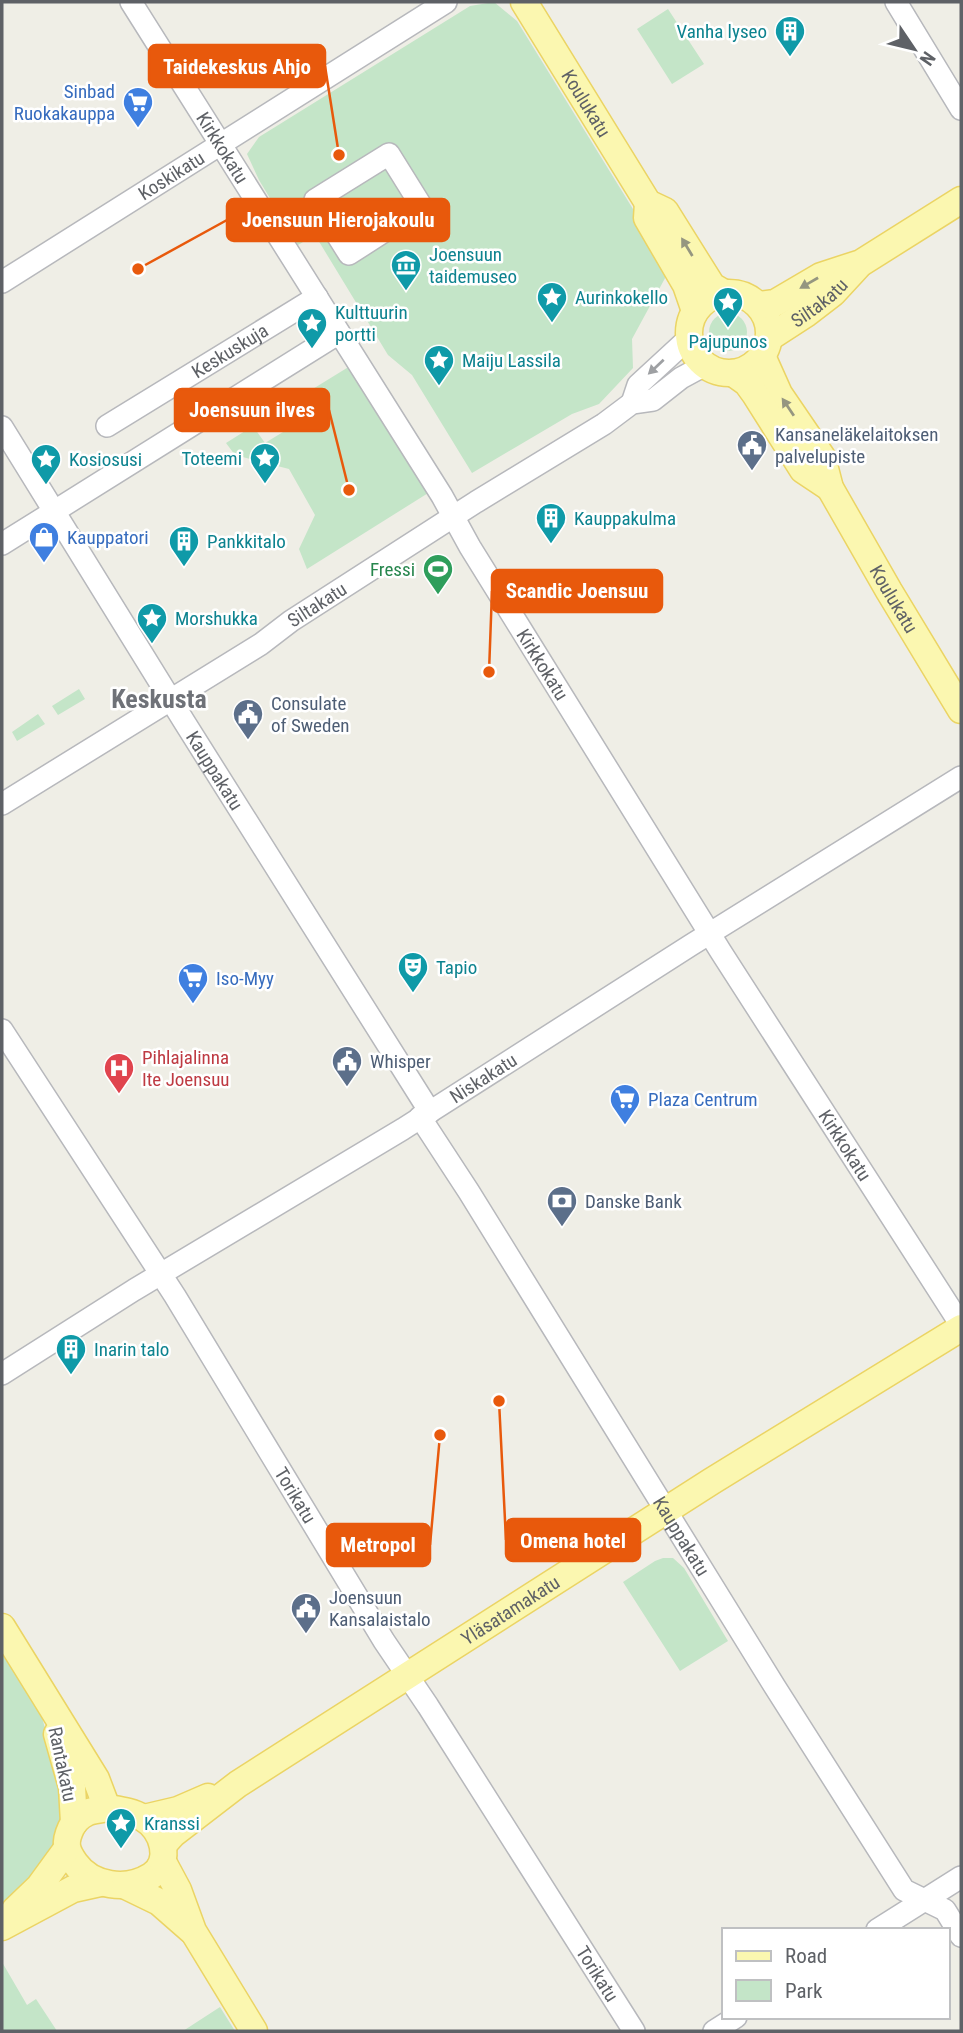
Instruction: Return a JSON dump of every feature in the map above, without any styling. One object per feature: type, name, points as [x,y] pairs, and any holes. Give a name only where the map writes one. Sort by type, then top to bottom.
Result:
[{"type":"main road","name":"Koulukatu","points":[[524,2],[648,203],[665,211],[712,286],[724,293]]},
{"type":"main road","name":"Siltakatu","points":[[759,305],[775,303],[821,276],[861,263],[961,200]]},
{"type":"main road","name":"Koulukatu","points":[[648,203],[647,218],[686,285],[695,311]]},
{"type":"main road","name":"Siltakatu","points":[[766,346],[833,293],[861,263]]},
{"type":"main road","points":[[724,293],[741,294],[759,305],[767,319],[766,346],[754,364],[733,373],[723,373],[705,365],[692,349],[689,329],[695,311],[708,299],[724,293]]},
{"type":"main road","name":"Koulukatu","points":[[766,346],[779,394],[822,457],[830,488],[961,710]]},
{"type":"main road","name":"Koulukatu","points":[[733,373],[747,383],[755,394],[803,470],[830,488]]},
{"type":"main road","name":"Yläsatamakatu","points":[[163,1854],[173,1834],[238,1784],[961,1326]]},
{"type":"main road","name":"Rantakatu","points":[[2,1627],[96,1779],[107,1808]]},
{"type":"main road","name":"Rantakatu","points":[[50,1705],[72,1787],[74,1823]]},
{"type":"main road","name":"Yläsatamakatu","points":[[144,1818],[178,1810],[238,1784]]},
{"type":"main road","points":[[2,1925],[38,1887],[66,1850],[67,1837],[74,1823],[86,1813],[107,1808],[144,1818],[159,1833],[163,1854],[193,1931],[254,2031]]},
{"type":"main road","points":[[66,1850],[86,1876],[100,1883]]},
{"type":"main road","points":[[126,1886],[144,1881],[156,1873],[163,1854]]},
{"type":"main road","points":[[2,1925],[73,1889],[100,1883],[126,1886],[159,1902],[193,1931]]},
{"type":"street","name":"Kirkkokatu","points":[[131,2],[454,516],[473,552],[709,933],[961,1326]]},
{"type":"street","name":"Koskikatu","points":[[2,282],[446,2]]},
{"type":"street","points":[[896,2],[961,109]]},
{"type":"street","points":[[389,154],[422,207],[349,254],[315,200],[389,154]]},
{"type":"street","name":"Keskuskuja","points":[[107,426],[317,296]]},
{"type":"street","points":[[2,544],[339,333]]},
{"type":"street","name":"Siltakatu","points":[[632,403],[638,385],[690,338]]},
{"type":"street","name":"Siltakatu","points":[[2,804],[261,644],[291,621],[604,424],[632,403],[653,400],[681,378],[705,365]]},
{"type":"street","name":"Kauppakatu","points":[[2,427],[425,1115],[491,1228],[904,1890],[945,1910],[961,1936]]},
{"type":"street","name":"Niskakatu","points":[[2,1374],[134,1290],[425,1115],[709,933],[961,777]]},
{"type":"street","name":"Torikatu","points":[[2,1030],[161,1275],[384,1641],[634,2031]]},
{"type":"street","points":[[880,1928],[961,1877]]},
{"type":"street","points":[[714,2031],[733,2019]]},
{"type":"green space","points":[[494,2],[517,21],[670,269],[632,339],[633,368],[599,404],[572,414],[472,473],[412,375],[388,355],[315,235],[298,245],[259,180],[247,154],[259,137],[470,6]]},
{"type":"green space","points":[[668,9],[704,64],[672,84],[637,29]]},
{"type":"green space","points":[[728,313],[741,319],[747,332],[741,345],[728,351],[715,345],[709,332],[715,319]]},
{"type":"green space","points":[[355,363],[433,490],[307,569],[299,549],[315,515],[289,469],[235,455],[226,443],[253,426],[265,443],[301,421],[290,403]]},
{"type":"green space","points":[[79,689],[85,699],[58,715],[52,706]]},
{"type":"green space","points":[[38,714],[45,724],[17,741],[12,732]]},
{"type":"green space","points":[[663,1558],[673,1558],[684,1568],[728,1641],[680,1671],[623,1582]]},
{"type":"green space","points":[[2,1653],[42,1717],[66,1809],[57,1845],[27,1887],[2,1908]]},
{"type":"green space","points":[[2,1962],[27,2005],[36,1999],[57,2031],[2,2031]]},
{"type":"green space","points":[[220,2007],[235,2031],[183,2031]]},
{"type":"place","name":"Vanha lyseo","points":[[790,58]]},
{"type":"place","name":"Sinbad Ruokakauppa","points":[[138,129]]},
{"type":"place","name":"Taidekeskus Ahjo","points":[[339,155]]},
{"type":"place","name":"Joensuun Hierojakoulu","points":[[138,269]]},
{"type":"place","name":"Joensuun taidemuseo","points":[[406,292]]},
{"type":"place","name":"Aurinkokello","points":[[552,324]]},
{"type":"place","name":"Pajupunos","points":[[728,329]]},
{"type":"place","name":"Kulttuurin portti","points":[[312,350]]},
{"type":"place","name":"Maiju Lassila","points":[[439,387]]},
{"type":"place","name":"Kansaneläkelaitoksen palvelupiste","points":[[752,472]]},
{"type":"place","name":"Toteemi","points":[[265,485]]},
{"type":"place","name":"Kosiosusi","points":[[46,486]]},
{"type":"place","name":"Joensuun ilves","points":[[349,490]]},
{"type":"place","name":"Kauppakulma","points":[[551,545]]},
{"type":"place","name":"Kauppatori","points":[[44,564]]},
{"type":"place","name":"Pankkitalo","points":[[184,568]]},
{"type":"place","name":"Fressi","points":[[438,596]]},
{"type":"place","name":"Morshukka","points":[[152,645]]},
{"type":"place","name":"Scandic Joensuu","points":[[489,672]]},
{"type":"place","name":"Consulate of Sweden","points":[[248,741]]},
{"type":"place","name":"Tapio","points":[[413,994]]},
{"type":"place","name":"Iso-Myy","points":[[193,1005]]},
{"type":"place","name":"Whisper","points":[[347,1088]]},
{"type":"place","name":"Pihlajalinna Ite Joensuu","points":[[119,1095]]},
{"type":"place","name":"Plaza Centrum","points":[[625,1126]]},
{"type":"place","name":"Danske Bank","points":[[562,1228]]},
{"type":"place","name":"Inarin talo","points":[[71,1376]]},
{"type":"place","name":"Omena hotel","points":[[499,1401]]},
{"type":"place","name":"Metropol","points":[[440,1435]]},
{"type":"place","name":"Joensuun Kansalaistalo","points":[[306,1635]]},
{"type":"place","name":"Kranssi","points":[[121,1850]]},
{"type":"district","name":"Keskusta","points":[[159,699]]}]
